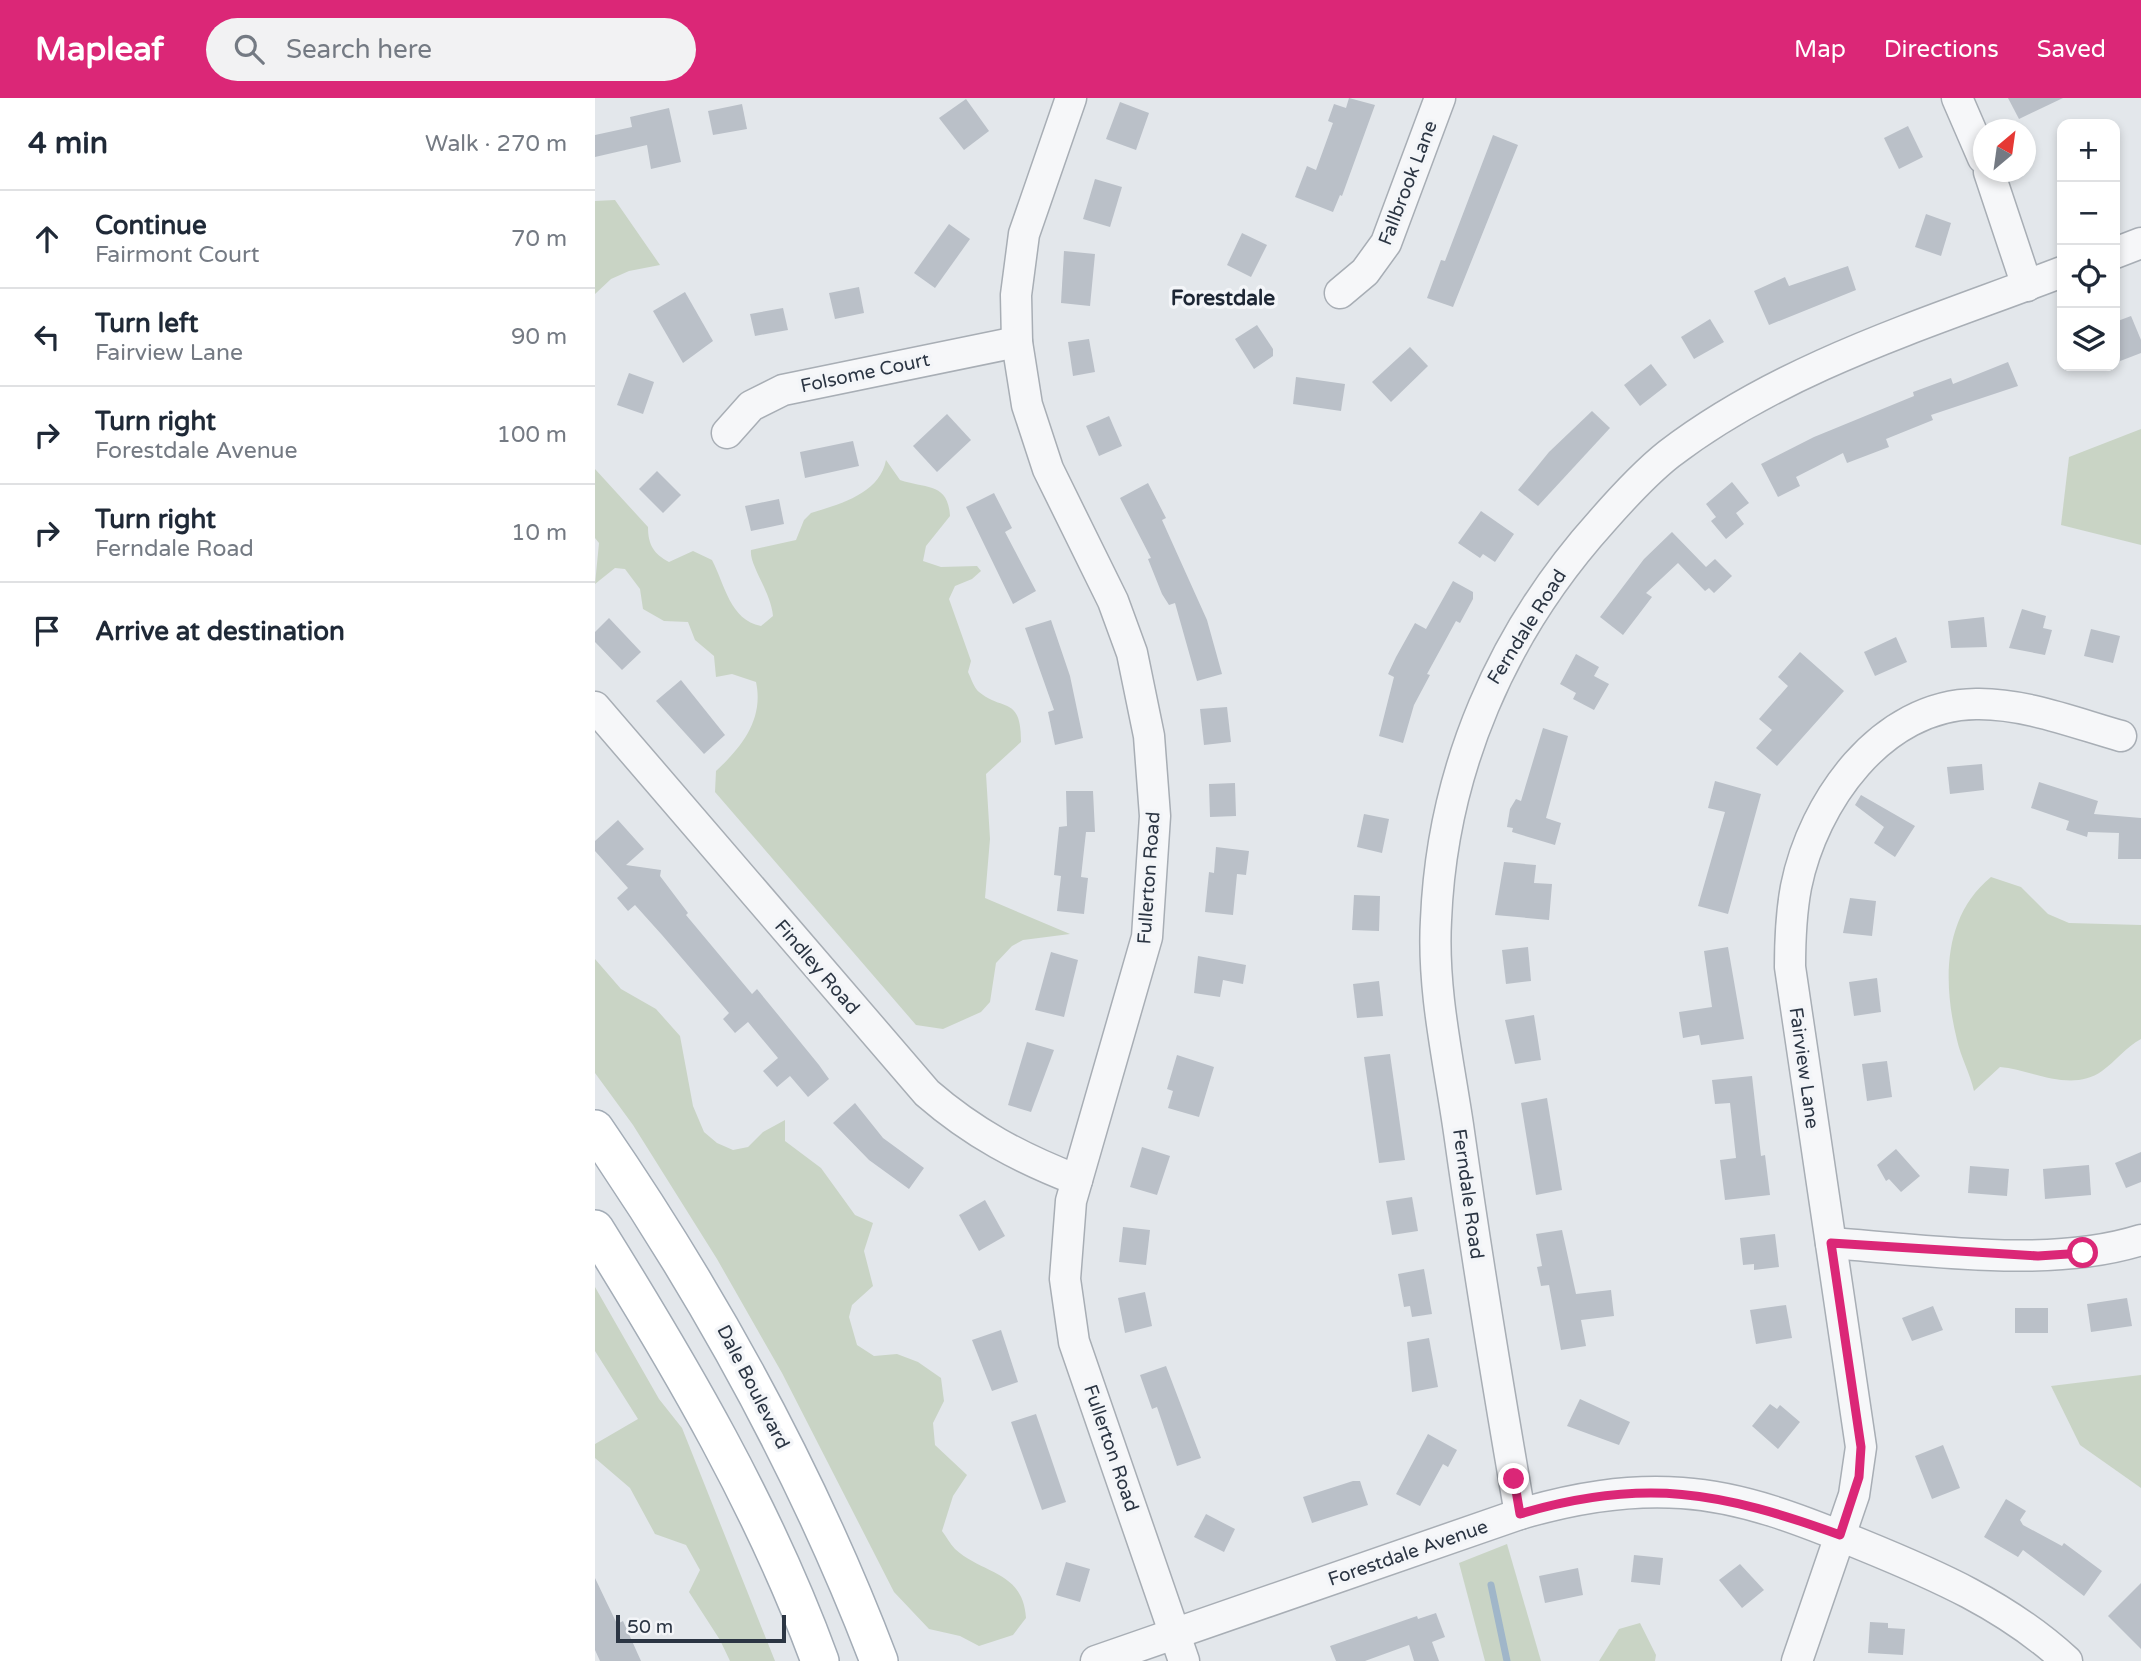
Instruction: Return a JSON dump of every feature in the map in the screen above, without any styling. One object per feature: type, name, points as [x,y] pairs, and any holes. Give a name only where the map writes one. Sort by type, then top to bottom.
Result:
[{"type":"main road","name":"Dale Boulevard","points":[[595,1129],[713,1310],[777,1432],[835,1552],[879,1661]]},
{"type":"main road","points":[[595,1229],[660,1333],[719,1439],[771,1544],[820,1661]]},
{"type":"street","name":"Fullerton Road","points":[[1071,98],[1024,234],[1016,295],[1017,342],[1027,405],[1048,469],[1113,601],[1132,653],[1145,706],[1154,785],[1155,847],[1147,937],[1076,1180],[1067,1224],[1064,1263],[1074,1342],[1180,1647]]},
{"type":"street","name":"Fallbrook Lane","points":[[1340,293],[1365,272],[1386,243],[1440,98]]},
{"type":"street","points":[[1957,98],[1973,135]]},
{"type":"street","points":[[1992,182],[2027,286]]},
{"type":"street","points":[[2120,251],[2141,243]]},
{"type":"street","name":"Ferndale Road","points":[[1520,1514],[1485,1310],[1436,979],[1435,922],[1441,853],[1465,753],[1490,688],[1545,592],[1582,543],[1623,497],[1669,455],[1741,408],[1848,353],[2057,274]]},
{"type":"street","name":"Folsome Court","points":[[727,433],[751,406],[783,390],[1017,342]]},
{"type":"street","name":"Fairview Lane","points":[[1797,1661],[1859,1477],[1861,1447],[1790,967],[1791,926],[1797,885],[1822,815],[1856,764],[1880,741],[1926,713],[1950,706],[1975,704],[2009,708],[2121,736]]},
{"type":"street","name":"Findley Road","points":[[595,708],[927,1093],[966,1125],[1004,1149],[1076,1180]]},
{"type":"street","points":[[1831,1243],[2038,1256],[2083,1253],[2141,1240]]},
{"type":"street","name":"Forestdale Avenue","points":[[1096,1661],[1180,1647],[1520,1514],[1575,1498],[1609,1493],[1684,1493],[1768,1509],[1840,1535],[1973,1592],[2015,1618],[2067,1661]]},
{"type":"green space","points":[[615,200],[660,265],[629,271],[611,279],[595,294],[595,201]]},
{"type":"green space","points":[[2141,429],[2141,545],[2061,525],[2069,457]]},
{"type":"green space","points":[[886,460],[900,480],[934,489],[945,497],[950,516],[926,546],[923,561],[941,567],[977,566],[981,571],[972,579],[955,586],[949,599],[971,661],[968,672],[974,685],[988,698],[1009,707],[1018,717],[1021,742],[986,774],[990,839],[985,898],[1070,934],[1023,940],[1012,946],[996,963],[990,1002],[981,1012],[943,1029],[916,1025],[715,792],[716,771],[742,742],[754,720],[758,695],[756,682],[732,674],[716,677],[714,656],[695,640],[688,622],[664,621],[643,609],[640,589],[625,569],[615,568],[595,584],[599,543],[595,538],[595,469],[648,527],[649,539],[659,556],[669,562],[693,551],[712,560],[735,609],[742,617],[761,626],[773,616],[753,563],[751,550],[796,540],[804,520],[811,513],[835,506],[868,489],[876,481]]},
{"type":"green space","points":[[1991,877],[2021,887],[2048,914],[2069,923],[2141,925],[2141,1039],[2102,1071],[2078,1080],[2065,1080],[2000,1067],[1974,1091],[1952,1019],[1950,953],[1963,911],[1975,893]]},
{"type":"green space","points":[[595,959],[621,989],[656,1009],[680,1036],[693,1106],[704,1132],[717,1143],[733,1150],[748,1147],[763,1132],[785,1120],[785,1141],[821,1168],[855,1215],[873,1223],[864,1251],[873,1286],[852,1305],[849,1317],[857,1345],[874,1356],[897,1354],[918,1362],[941,1378],[944,1401],[933,1423],[935,1445],[967,1475],[953,1496],[942,1531],[955,1549],[966,1558],[1010,1582],[1018,1591],[1026,1618],[1013,1635],[979,1646],[960,1636],[929,1629],[894,1592],[782,1373],[717,1259],[633,1125],[595,1073]]},
{"type":"green space","points":[[595,1287],[659,1399],[682,1428],[775,1661],[730,1661],[720,1640],[689,1592],[700,1570],[686,1545],[655,1534],[630,1488],[595,1458],[595,1444],[638,1419],[595,1351]]},
{"type":"green space","points":[[2141,1375],[2141,1488],[2080,1445],[2051,1386]]},
{"type":"green space","points":[[1507,1544],[1541,1661],[1485,1661],[1459,1563]]},
{"type":"green space","points":[[1640,1623],[1656,1655],[1655,1661],[1599,1661],[1619,1629]]},
{"type":"building","points":[[1349,98],[1375,105],[1342,196],[1340,195],[1333,212],[1295,197],[1307,166],[1316,170],[1333,123],[1328,121],[1334,104],[1346,108]]},
{"type":"building","points":[[2008,98],[2063,98],[2019,119]]},
{"type":"building","points":[[966,99],[989,131],[964,150],[939,118]]},
{"type":"building","points":[[1120,102],[1149,113],[1136,150],[1106,139]]},
{"type":"building","points":[[742,104],[747,129],[713,135],[708,111]]},
{"type":"building","points":[[669,108],[681,162],[651,169],[647,145],[595,157],[595,135],[632,127],[630,117]]},
{"type":"building","points":[[1908,126],[1923,157],[1899,169],[1884,138]]},
{"type":"building","points":[[1493,135],[1518,145],[1453,307],[1427,298],[1441,260],[1445,261]]},
{"type":"building","points":[[1095,179],[1122,187],[1110,227],[1083,219]]},
{"type":"building","points":[[1926,214],[1951,223],[1941,256],[1915,247]]},
{"type":"building","points":[[949,224],[970,239],[935,288],[914,273]]},
{"type":"building","points":[[1242,233],[1267,245],[1251,277],[1227,265]]},
{"type":"building","points":[[1064,251],[1095,254],[1090,306],[1061,303]]},
{"type":"building","points":[[1848,266],[1856,290],[1769,325],[1754,291],[1785,277],[1789,286]]},
{"type":"building","points":[[859,287],[864,313],[835,319],[829,293]]},
{"type":"building","points":[[685,292],[713,341],[683,363],[653,311]]},
{"type":"building","points":[[783,308],[788,330],[755,336],[750,314]]},
{"type":"building","points":[[2131,316],[2141,340],[2141,353],[2120,361],[2120,320]]},
{"type":"building","points":[[1710,319],[1724,342],[1694,359],[1681,337]]},
{"type":"building","points":[[1257,325],[1273,349],[1273,356],[1254,369],[1235,339]]},
{"type":"building","points":[[1089,339],[1095,372],[1073,376],[1068,342]]},
{"type":"building","points":[[1410,347],[1428,366],[1391,402],[1372,382]]},
{"type":"building","points":[[2008,362],[2018,386],[1931,415],[1933,420],[1886,439],[1889,447],[1847,463],[1843,453],[1796,477],[1800,486],[1778,497],[1761,464],[1814,437],[1914,396],[1913,392],[1951,378],[1953,384]]},
{"type":"building","points":[[1651,364],[1667,385],[1640,406],[1624,385]]},
{"type":"building","points":[[629,373],[654,382],[643,414],[617,405]]},
{"type":"building","points":[[1296,377],[1345,384],[1341,411],[1293,404]]},
{"type":"building","points":[[1592,411],[1610,428],[1538,506],[1518,490],[1549,452]]},
{"type":"building","points":[[947,414],[971,440],[937,472],[913,446]]},
{"type":"building","points":[[1109,416],[1122,446],[1099,456],[1086,426]]},
{"type":"building","points":[[853,441],[859,466],[805,478],[800,452]]},
{"type":"building","points":[[657,471],[681,495],[663,513],[639,489]]},
{"type":"building","points":[[1732,482],[1749,503],[1736,513],[1744,524],[1726,539],[1711,521],[1716,517],[1706,504]]},
{"type":"building","points":[[1148,483],[1166,518],[1162,520],[1207,620],[1222,674],[1197,681],[1175,603],[1169,605],[1162,594],[1148,559],[1151,558],[1120,498]]},
{"type":"building","points":[[994,493],[1012,528],[1005,532],[1036,591],[1013,604],[966,507]]},
{"type":"building","points":[[779,499],[784,524],[751,531],[745,506]]},
{"type":"building","points":[[1481,511],[1514,534],[1495,562],[1483,554],[1480,558],[1458,543]]},
{"type":"building","points":[[1672,532],[1706,567],[1715,559],[1732,576],[1714,593],[1709,588],[1705,591],[1678,563],[1646,593],[1652,597],[1623,635],[1600,617],[1644,559]]},
{"type":"building","points":[[1453,581],[1473,592],[1473,599],[1460,623],[1456,621],[1427,674],[1430,675],[1414,705],[1403,743],[1379,736],[1394,677],[1388,674],[1396,657],[1415,623],[1426,629]]},
{"type":"building","points":[[2022,609],[2046,616],[2043,628],[2052,630],[2045,655],[2009,648]]},
{"type":"building","points":[[1984,617],[1987,647],[1951,648],[1948,621]]},
{"type":"building","points":[[609,618],[641,652],[622,670],[595,642],[595,632]]},
{"type":"building","points":[[1051,620],[1070,676],[1083,738],[1055,745],[1048,712],[1054,710],[1025,628]]},
{"type":"building","points":[[2091,629],[2120,636],[2113,663],[2084,656]]},
{"type":"building","points":[[1896,637],[1907,662],[1875,676],[1864,652]]},
{"type":"building","points":[[1800,652],[1844,691],[1777,766],[1756,748],[1772,730],[1759,719],[1788,686],[1778,677]]},
{"type":"building","points":[[1576,654],[1599,667],[1594,676],[1609,684],[1594,710],[1573,699],[1576,693],[1560,684]]},
{"type":"building","points":[[681,680],[725,735],[704,754],[656,701]]},
{"type":"building","points":[[1227,707],[1231,742],[1204,745],[1200,709]]},
{"type":"building","points":[[1543,728],[1568,736],[1546,818],[1561,823],[1555,845],[1512,832],[1513,828],[1507,827],[1510,809],[1516,799],[1521,801]]},
{"type":"building","points":[[1982,764],[1984,790],[1950,794],[1947,767]]},
{"type":"building","points":[[1715,781],[1761,794],[1728,914],[1698,906],[1725,812],[1708,808]]},
{"type":"building","points":[[2039,782],[2098,801],[2094,814],[2141,818],[2141,859],[2118,859],[2119,833],[2088,832],[2087,837],[2066,830],[2069,821],[2031,808]]},
{"type":"building","points":[[1235,783],[1236,816],[1210,817],[1209,784]]},
{"type":"building","points":[[1066,791],[1093,791],[1095,832],[1086,832],[1081,877],[1088,878],[1084,914],[1057,911],[1061,876],[1054,875],[1059,827],[1067,826]]},
{"type":"building","points":[[1861,795],[1915,826],[1895,857],[1874,843],[1884,827],[1855,805]]},
{"type":"building","points":[[1364,814],[1389,819],[1382,853],[1357,847]]},
{"type":"building","points":[[618,820],[644,849],[626,865],[661,870],[660,876],[688,913],[686,915],[752,994],[757,989],[829,1079],[808,1097],[790,1076],[777,1087],[763,1071],[778,1058],[748,1022],[735,1033],[723,1019],[729,1013],[662,935],[635,905],[628,911],[617,898],[628,888],[595,851],[595,841]]},
{"type":"building","points":[[1216,847],[1249,851],[1246,875],[1237,874],[1233,915],[1205,912],[1209,872],[1214,873]]},
{"type":"building","points":[[1504,862],[1536,865],[1534,883],[1552,884],[1549,920],[1495,915]]},
{"type":"building","points":[[1354,895],[1380,896],[1379,931],[1352,930]]},
{"type":"building","points":[[1850,898],[1876,901],[1872,936],[1843,933]]},
{"type":"building","points":[[1528,947],[1531,981],[1506,984],[1502,950]]},
{"type":"building","points":[[1728,947],[1744,1039],[1701,1045],[1699,1035],[1683,1038],[1679,1012],[1712,1007],[1704,951]]},
{"type":"building","points":[[1051,952],[1078,960],[1064,1017],[1035,1010]]},
{"type":"building","points":[[1198,956],[1246,965],[1243,984],[1223,980],[1220,997],[1194,993]]},
{"type":"building","points":[[1877,978],[1881,1012],[1854,1016],[1849,982]]},
{"type":"building","points":[[1379,981],[1383,1016],[1357,1018],[1353,984]]},
{"type":"building","points":[[1534,1015],[1541,1060],[1515,1064],[1505,1020]]},
{"type":"building","points":[[1027,1042],[1054,1050],[1031,1112],[1008,1105]]},
{"type":"building","points":[[1390,1054],[1405,1160],[1379,1163],[1364,1057]]},
{"type":"building","points":[[1177,1055],[1214,1067],[1199,1117],[1168,1108],[1173,1091],[1167,1089]]},
{"type":"building","points":[[1887,1061],[1892,1097],[1867,1101],[1862,1064]]},
{"type":"building","points":[[1752,1076],[1761,1156],[1765,1155],[1770,1195],[1725,1200],[1720,1160],[1736,1158],[1730,1103],[1715,1104],[1712,1080]]},
{"type":"building","points":[[1547,1098],[1562,1190],[1536,1195],[1521,1103]]},
{"type":"building","points":[[855,1103],[883,1138],[924,1168],[909,1189],[869,1160],[833,1123]]},
{"type":"building","points":[[1142,1147],[1170,1156],[1157,1195],[1130,1187]]},
{"type":"building","points":[[1896,1149],[1920,1176],[1901,1192],[1889,1179],[1886,1181],[1877,1165]]},
{"type":"building","points":[[2141,1152],[2141,1182],[2126,1188],[2115,1163]]},
{"type":"building","points":[[2089,1165],[2091,1195],[2045,1199],[2043,1169]]},
{"type":"building","points":[[1970,1166],[2009,1169],[2007,1196],[1968,1193]]},
{"type":"building","points":[[1412,1197],[1418,1231],[1392,1235],[1386,1201]]},
{"type":"building","points":[[985,1200],[1005,1236],[979,1251],[959,1215]]},
{"type":"building","points":[[1123,1227],[1150,1230],[1146,1265],[1119,1262]]},
{"type":"building","points":[[1562,1230],[1576,1294],[1611,1290],[1614,1316],[1581,1320],[1586,1346],[1561,1350],[1549,1285],[1541,1286],[1537,1267],[1542,1266],[1536,1234]]},
{"type":"building","points":[[1775,1234],[1779,1267],[1754,1270],[1754,1264],[1743,1265],[1740,1238]]},
{"type":"building","points":[[1424,1269],[1432,1314],[1412,1317],[1410,1306],[1404,1307],[1398,1274]]},
{"type":"building","points":[[1145,1292],[1152,1326],[1125,1333],[1118,1298]]},
{"type":"building","points":[[2127,1298],[2132,1326],[2091,1332],[2087,1304]]},
{"type":"building","points":[[1786,1305],[1792,1338],[1756,1344],[1750,1310]]},
{"type":"building","points":[[1933,1306],[1943,1330],[1912,1341],[1902,1318]]},
{"type":"building","points":[[2015,1308],[2048,1308],[2048,1333],[2015,1333]]},
{"type":"building","points":[[1001,1330],[1018,1382],[992,1391],[972,1340]]},
{"type":"building","points":[[1429,1338],[1438,1387],[1412,1392],[1407,1342]]},
{"type":"building","points":[[1166,1366],[1201,1458],[1177,1466],[1157,1407],[1152,1409],[1140,1375]]},
{"type":"building","points":[[1580,1399],[1630,1422],[1619,1445],[1567,1426]]},
{"type":"building","points":[[1770,1404],[1777,1409],[1780,1405],[1800,1422],[1778,1449],[1752,1426]]},
{"type":"building","points":[[1036,1414],[1066,1502],[1042,1510],[1011,1422]]},
{"type":"building","points":[[1428,1434],[1457,1450],[1448,1467],[1443,1464],[1420,1506],[1396,1494]]},
{"type":"building","points":[[1943,1445],[1960,1488],[1932,1499],[1915,1456]]},
{"type":"building","points":[[1360,1481],[1368,1505],[1312,1523],[1303,1497]]},
{"type":"building","points":[[2006,1499],[2026,1511],[2020,1520],[2023,1525],[2062,1546],[2064,1543],[2102,1571],[2084,1596],[2023,1550],[2018,1557],[1984,1537]]},
{"type":"building","points":[[1206,1514],[1235,1529],[1224,1552],[1194,1537]]},
{"type":"building","points":[[1634,1555],[1663,1558],[1660,1585],[1631,1582]]},
{"type":"building","points":[[1066,1562],[1090,1569],[1080,1602],[1056,1595]]},
{"type":"building","points":[[1740,1564],[1764,1590],[1742,1608],[1719,1580]]},
{"type":"building","points":[[1578,1568],[1583,1595],[1545,1603],[1539,1576]]},
{"type":"building","points":[[595,1578],[617,1624],[623,1621],[641,1661],[600,1661],[595,1650]]},
{"type":"building","points":[[2141,1583],[2141,1649],[2108,1616]]},
{"type":"building","points":[[1436,1613],[1445,1637],[1432,1642],[1439,1661],[1414,1661],[1409,1645],[1365,1661],[1336,1661],[1330,1646],[1417,1616],[1418,1619]]},
{"type":"building","points":[[1870,1622],[1888,1623],[1888,1628],[1905,1629],[1903,1655],[1868,1653]]},
{"type":"waterway","points":[[1491,1585],[1507,1661]]},
{"type":"district","name":"Forestdale","points":[[1223,298]]},
{"type":"route","points":[[1514,1479],[1520,1514],[1575,1498],[1609,1493],[1684,1493],[1768,1509],[1840,1535],[1859,1477],[1861,1447],[1831,1243],[2038,1256],[2083,1253]]}]
